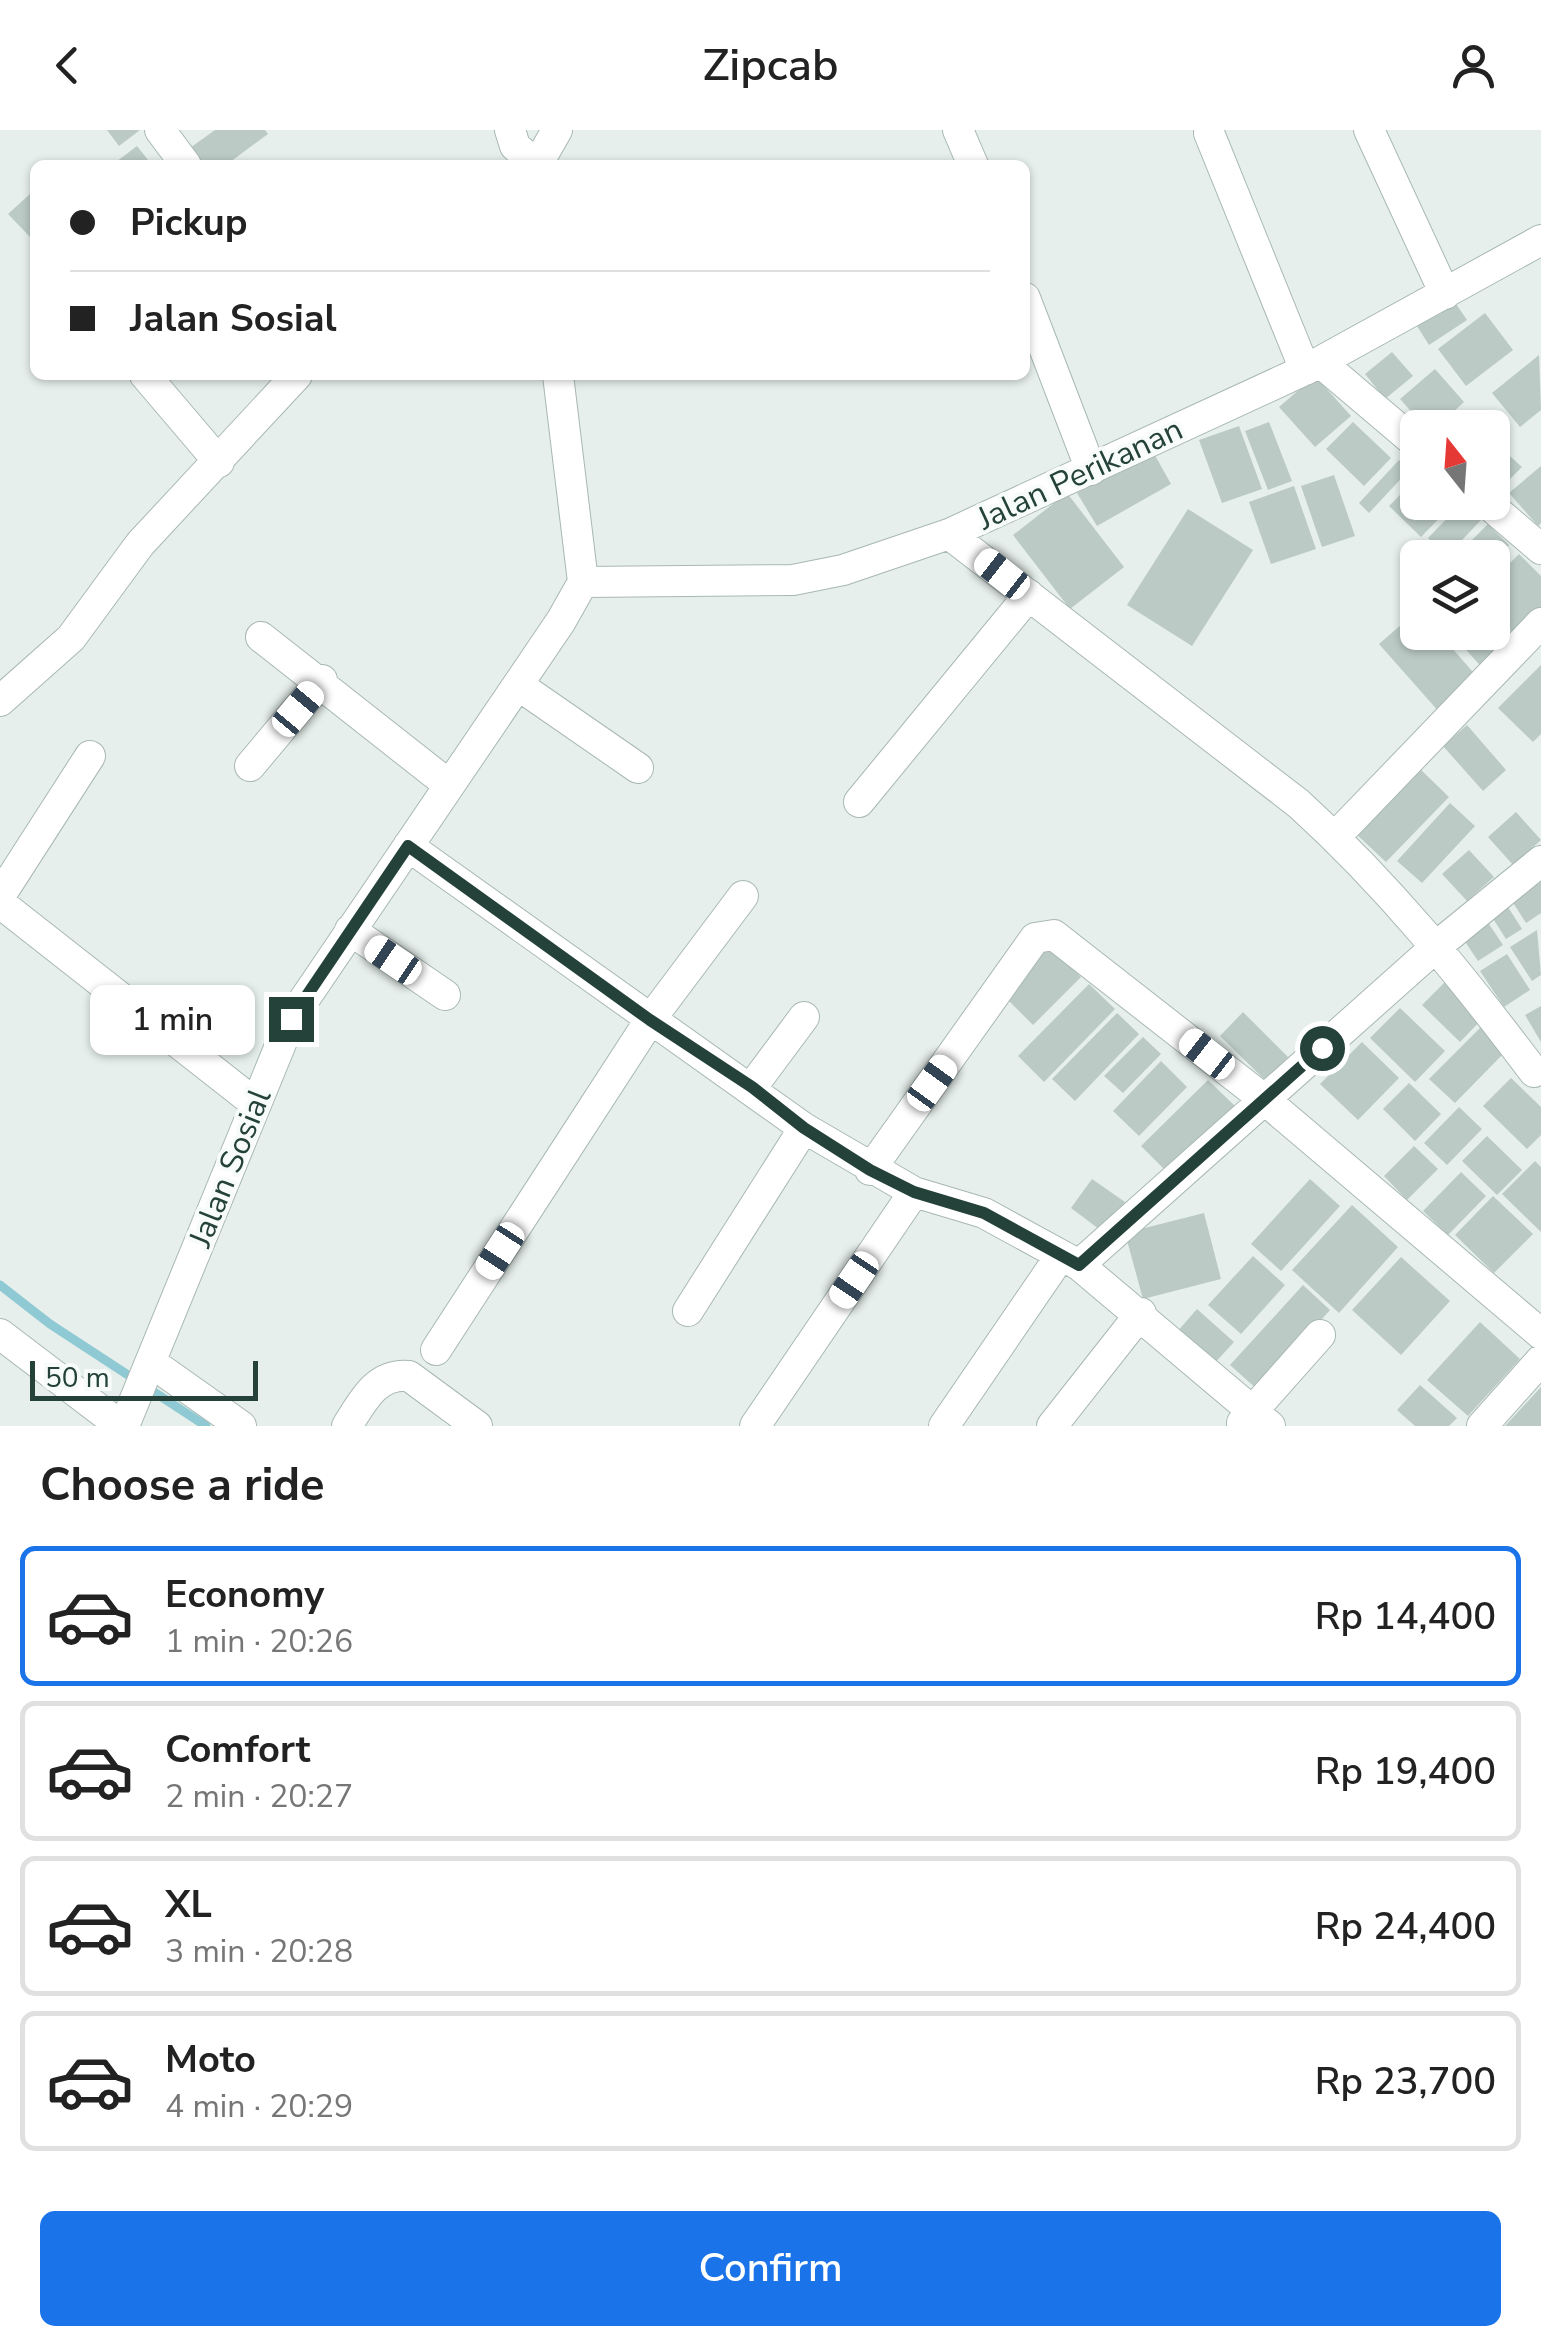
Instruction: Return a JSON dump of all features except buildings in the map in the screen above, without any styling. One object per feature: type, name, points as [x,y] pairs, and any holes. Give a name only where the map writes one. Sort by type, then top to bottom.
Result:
[{"type":"street","points":[[160,130],[182,160]]},
{"type":"street","points":[[519,154],[558,130]]},
{"type":"street","points":[[958,130],[971,160]]},
{"type":"street","points":[[1370,130],[1445,294]]},
{"type":"street","points":[[1209,133],[1312,366],[1400,431]]},
{"type":"street","name":"Jalan Perikanan","points":[[583,582],[793,580],[843,570],[949,534],[1312,366],[1541,240]]},
{"type":"street","points":[[1030,311],[1090,470]]},
{"type":"street","points":[[149,380],[219,462]]},
{"type":"street","points":[[0,702],[71,638],[140,544],[293,380]]},
{"type":"street","points":[[559,380],[583,582]]},
{"type":"street","points":[[1507,520],[1541,549]]},
{"type":"street","points":[[949,534],[1335,837],[1438,945],[1534,1072]]},
{"type":"street","name":"Jalan Sosial","points":[[126,1420],[291,1019],[561,621],[583,582]]},
{"type":"street","points":[[858,802],[1029,595]]},
{"type":"street","points":[[1335,837],[1541,623]]},
{"type":"street","points":[[261,637],[322,680],[449,785]]},
{"type":"street","points":[[250,766],[322,680]]},
{"type":"street","points":[[518,685],[638,768]]},
{"type":"street","points":[[90,756],[0,900],[256,1104]]},
{"type":"street","points":[[408,846],[650,1020],[870,1170],[914,1192],[984,1213],[1070,1260],[1140,1313],[1254,1421],[1320,1335]]},
{"type":"street","points":[[944,1426],[1070,1260],[1265,1100],[1438,945],[1541,861]]},
{"type":"street","points":[[436,1350],[650,1020],[743,896]]},
{"type":"street","points":[[350,930],[445,995]]},
{"type":"street","points":[[870,1170],[1035,938],[1044,935],[1063,939],[1265,1100],[1541,1333]]},
{"type":"street","points":[[752,1087],[804,1017]]},
{"type":"street","points":[[688,1311],[804,1128]]},
{"type":"street","points":[[755,1426],[914,1192]]},
{"type":"street","points":[[1052,1426],[1140,1313]]},
{"type":"street","points":[[0,1334],[126,1420]]},
{"type":"street","points":[[1482,1426],[1541,1360]]},
{"type":"street","points":[[150,1368],[241,1426]]},
{"type":"street","points":[[347,1426],[379,1382],[396,1375],[409,1376],[477,1426]]},
{"type":"waterway","points":[[0,1285],[50,1324],[206,1426]]},
{"type":"route","points":[[291,1019],[408,846],[650,1020],[752,1087],[804,1128],[870,1170],[914,1192],[984,1213],[1079,1265],[1322,1048]]}]
